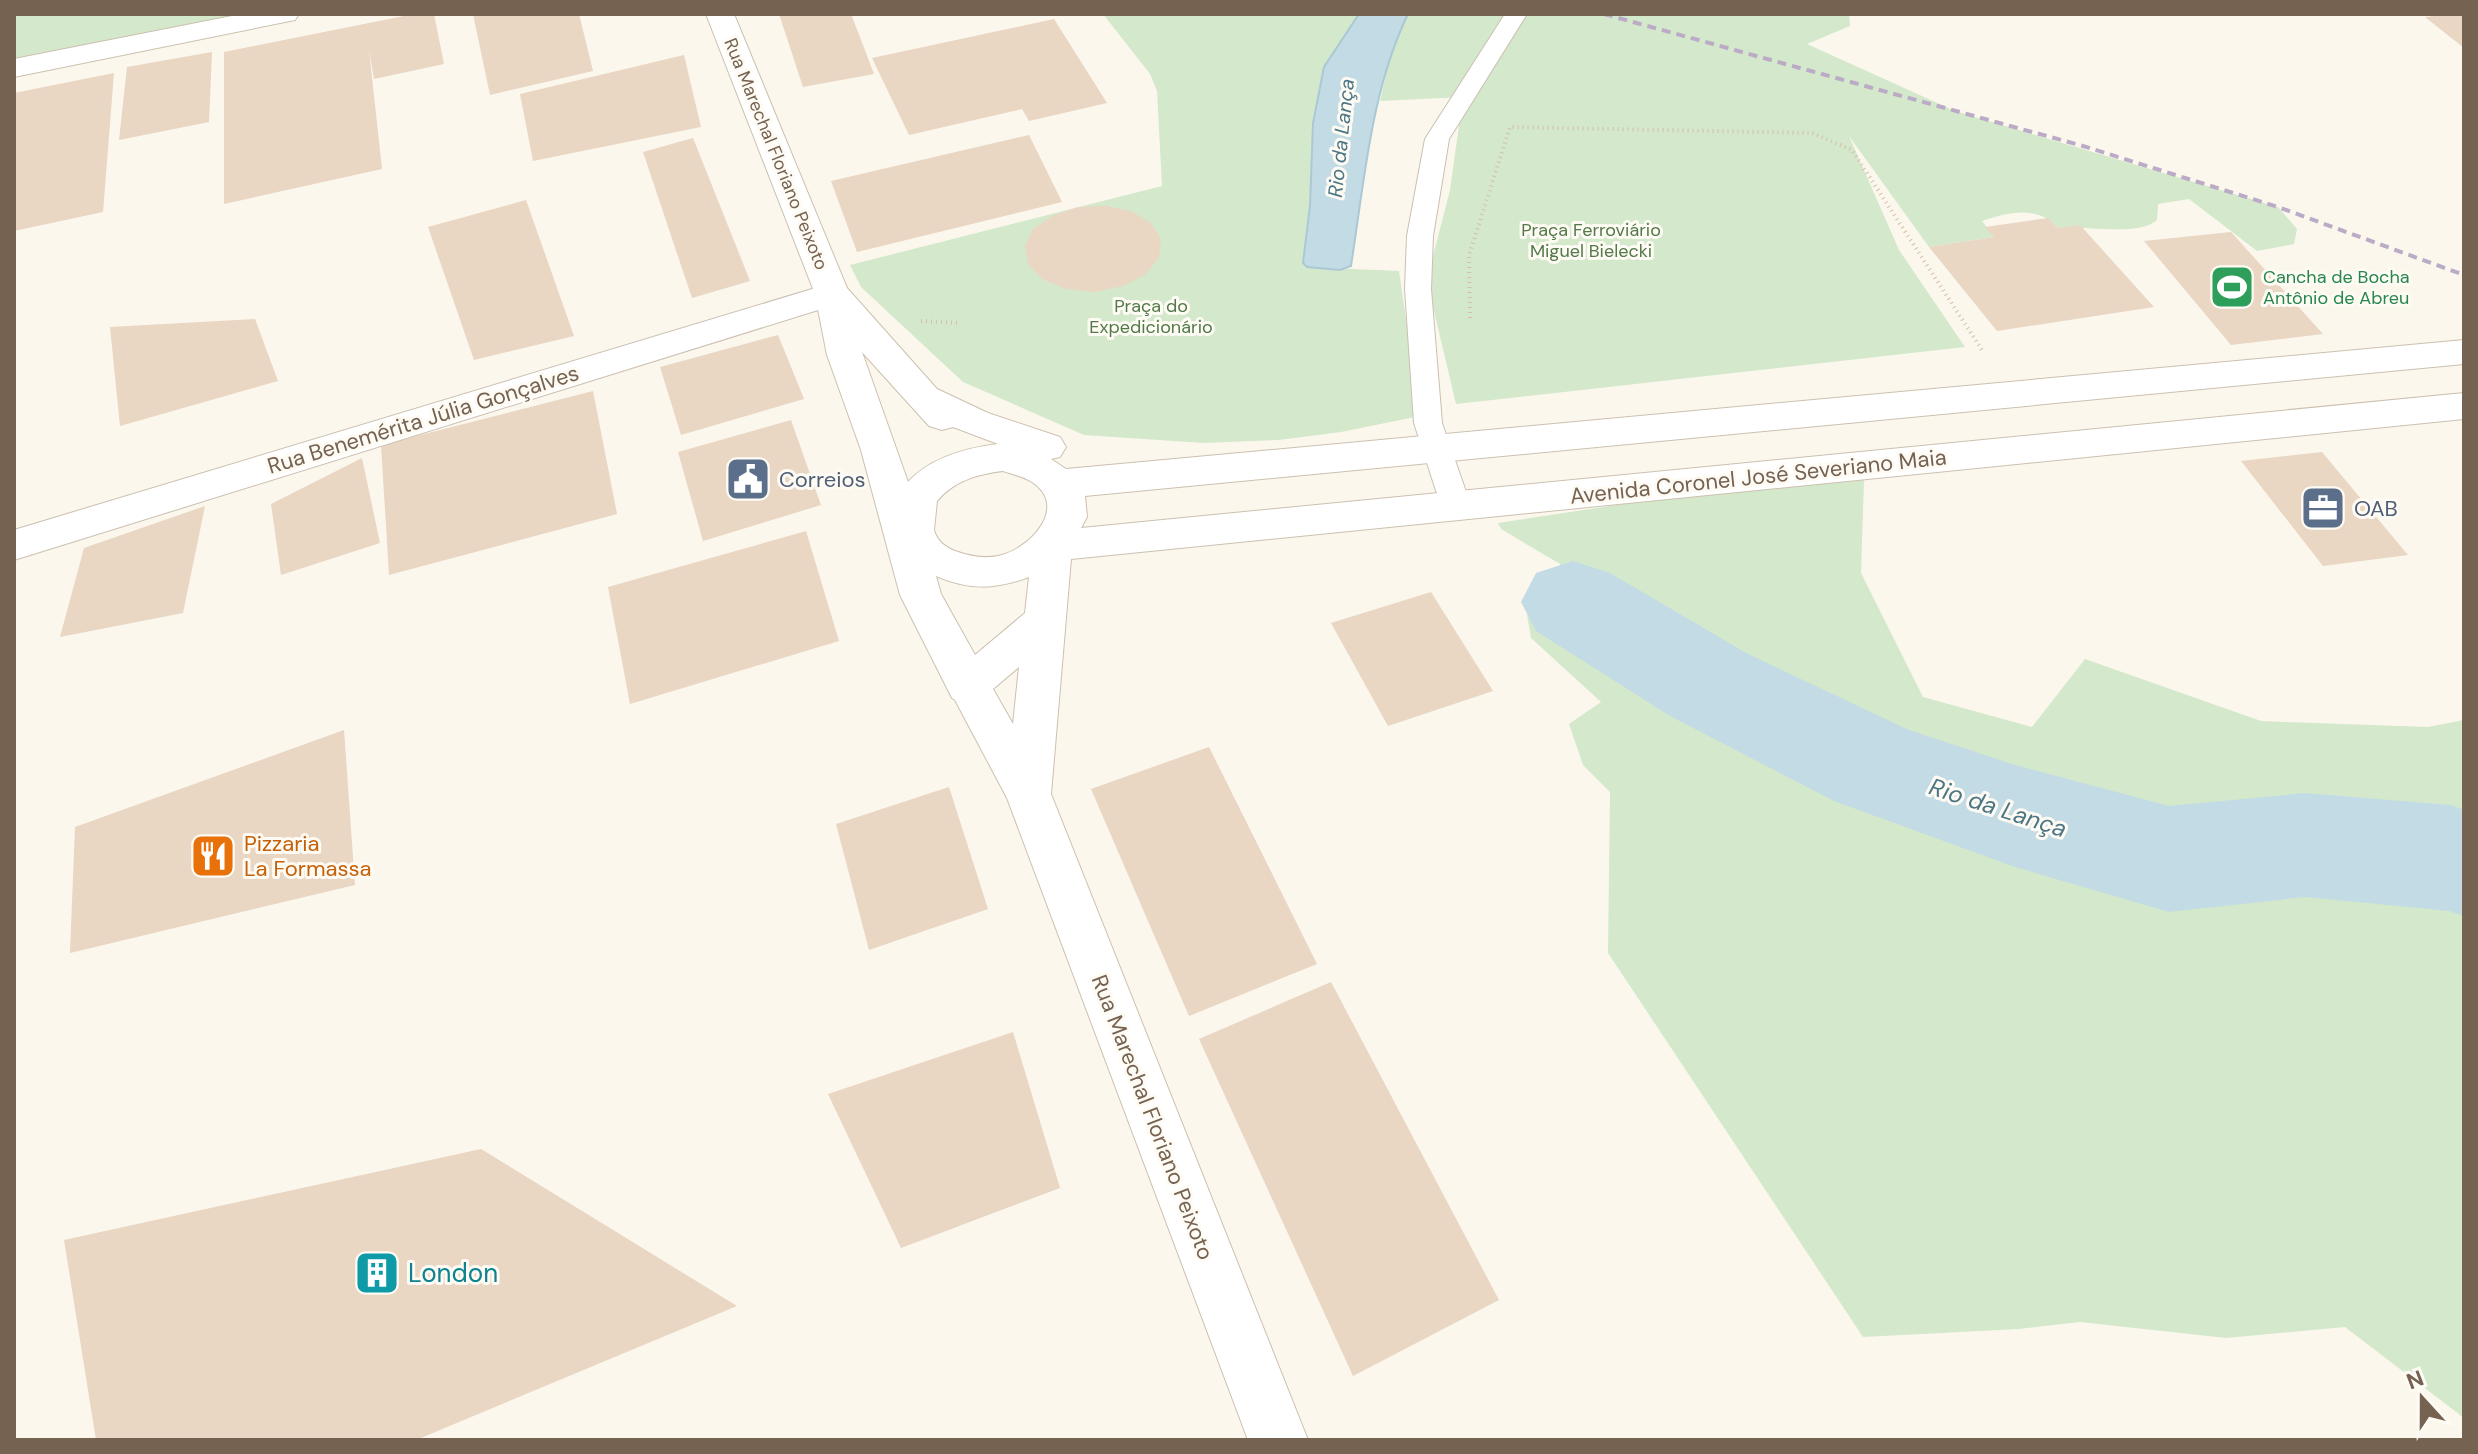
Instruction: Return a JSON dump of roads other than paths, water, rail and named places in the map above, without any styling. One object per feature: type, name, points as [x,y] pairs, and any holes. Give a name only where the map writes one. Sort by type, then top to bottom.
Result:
[{"type":"main road","points":[[14,68],[285,14]]},
{"type":"main road","name":"Rua Marechal Floriano Peixoto","points":[[720,14],[832,294],[845,355],[967,686],[1028,794],[1278,1440]]},
{"type":"main road","name":"Rua Marechal Floriano Peixoto","points":[[832,294],[923,398],[982,459]]},
{"type":"main road","name":"Rua Benemérita Júlia Gonçalves","points":[[14,545],[832,294]]},
{"type":"main road","points":[[1061,484],[2464,352]]},
{"type":"main road","points":[[923,398],[1031,443],[1154,474]]},
{"type":"main road","name":"Avenida Coronel José Severiano Maia","points":[[1052,546],[2464,406]]},
{"type":"main road","name":"Rua Marechal Floriano Peixoto","points":[[880,450],[917,499]]},
{"type":"main road","points":[[1005,457],[1028,462],[1046,471],[1061,484],[1068,504],[1066,526],[1052,546],[1033,560],[1009,569],[983,573],[958,570],[928,578],[921,549],[913,533],[912,516],[917,499],[933,481],[955,467],[982,459],[1005,457]]},
{"type":"main road","name":"Rua Marechal Floriano Peixoto","points":[[1028,794],[1052,546]]},
{"type":"main road","points":[[967,686],[1047,618]]},
{"type":"lane","points":[[1456,506],[1428,423],[1418,289],[1420,236],[1437,139],[1516,14]]},
{"type":"water","points":[[1359,14],[1408,14],[1395,43],[1377,105],[1351,266],[1340,270],[1307,267],[1303,263],[1310,206],[1313,123],[1324,67]]},
{"type":"waterway","name":"Rio da Lança","points":[[1573,602],[1709,685],[1874,767],[2015,816],[2169,859],[2305,845],[2451,858],[2464,863]]},
{"type":"railway","points":[[1604,14],[2083,146],[2278,207],[2464,275]]},
{"type":"place","name":"Cancha de Bocha Antônio de Abreu","points":[[2232,287]]},
{"type":"place","name":"Correios","points":[[748,479]]},
{"type":"place","name":"OAB","points":[[2323,508]]},
{"type":"place","name":"Pizzaria La Formassa","points":[[213,856]]},
{"type":"place","name":"London","points":[[377,1273]]},
{"type":"park label","name":"Praça Ferroviário Miguel Bielecki","points":[[1591,240]]},
{"type":"park label","name":"Praça do Expedicionário","points":[[1151,316]]}]
